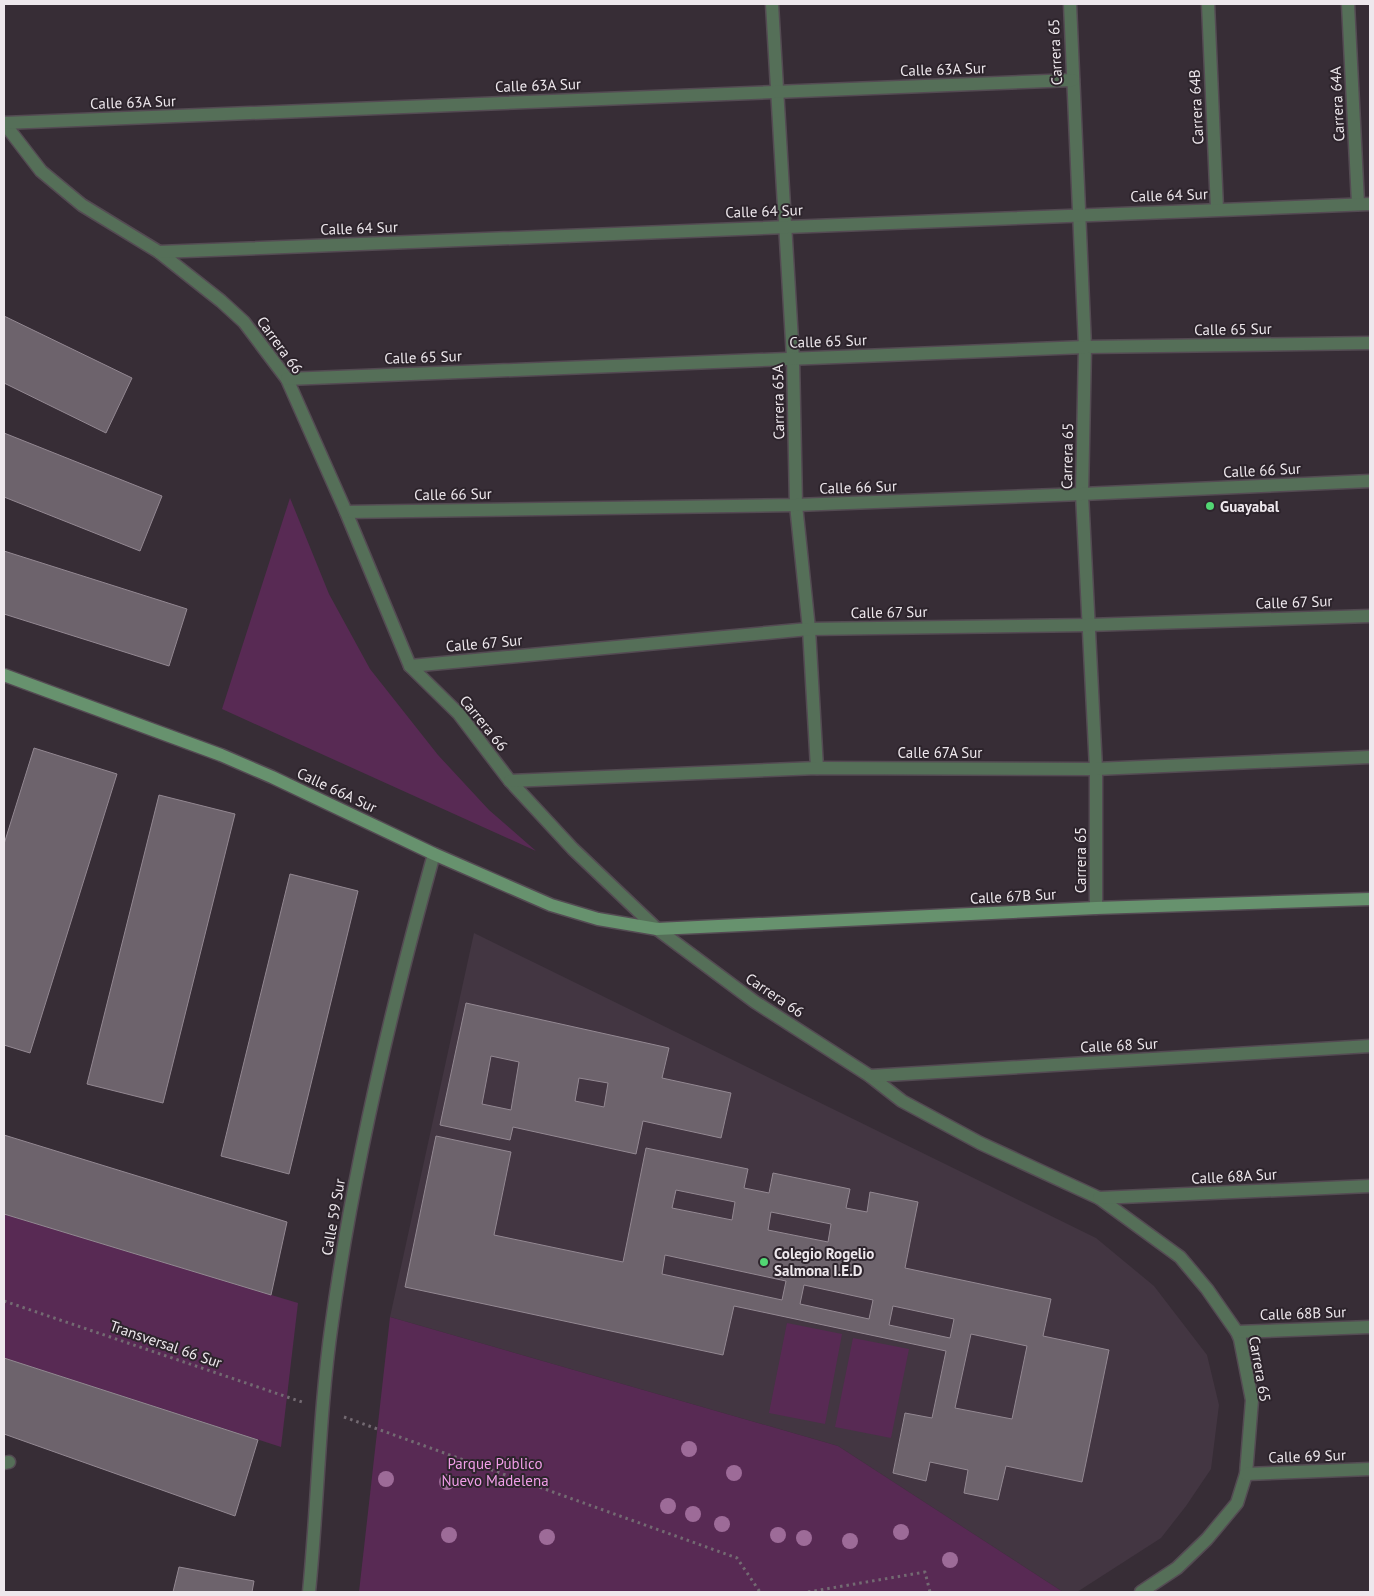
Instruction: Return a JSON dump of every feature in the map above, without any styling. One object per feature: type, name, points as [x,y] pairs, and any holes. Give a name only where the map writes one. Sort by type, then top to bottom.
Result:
[{"type":"street","name":"Carrera 65A","points":[[772,4],[793,358],[796,505],[808,629],[817,768]]},
{"type":"street","name":"Carrera 65","points":[[1070,4],[1085,346],[1082,494],[1096,769],[1096,908]]},
{"type":"street","name":"Carrera 64B","points":[[1208,4],[1217,209]]},
{"type":"street","name":"Carrera 64A","points":[[1348,4],[1364,204]]},
{"type":"street","name":"Calle 63A Sur","points":[[4,123],[1073,80]]},
{"type":"street","name":"Carrera 66","points":[[4,123],[42,171],[82,205],[159,252],[244,322],[287,379],[346,512],[410,666],[459,714],[510,781],[573,849],[656,929],[755,1002],[870,1076],[902,1101],[980,1143],[1098,1198]]},
{"type":"street","name":"Calle 64 Sur","points":[[159,252],[1364,204]]},
{"type":"street","name":"Calle 65 Sur","points":[[287,379],[1085,346],[1370,343]]},
{"type":"street","name":"Calle 66 Sur","points":[[346,512],[796,505],[1370,481]]},
{"type":"street","name":"Calle 67 Sur","points":[[410,666],[808,629],[1088,625],[1370,616]]},
{"type":"street","name":"Calle 66A Sur","points":[[4,675],[221,756],[434,854],[551,905],[598,920],[656,929]]},
{"type":"street","name":"Calle 67A Sur","points":[[510,781],[817,768],[1096,769],[1370,757]]},
{"type":"street","name":"Calle 59 Sur","points":[[309,1592],[322,1409],[332,1322],[343,1252],[372,1099],[403,970],[434,854]]},
{"type":"street","name":"Calle 67B Sur","points":[[656,929],[1096,908],[1370,899]]},
{"type":"street","name":"Calle 68 Sur","points":[[870,1076],[1370,1046]]},
{"type":"street","name":"Calle 68A Sur","points":[[1098,1198],[1370,1186]]},
{"type":"street","name":"Carrera 65","points":[[1098,1198],[1180,1258],[1207,1289],[1237,1332],[1252,1400],[1246,1474],[1237,1503],[1207,1539],[1177,1568],[1141,1592]]},
{"type":"street","name":"Calle 68B Sur","points":[[1237,1332],[1370,1327]]},
{"type":"street","name":"Calle 69 Sur","points":[[1246,1474],[1370,1469]]},
{"type":"path","name":"Transversal 66 Sur","points":[[4,1301],[322,1409],[737,1558],[760,1592]]},
{"type":"path","points":[[808,1592],[925,1572],[930,1592]]},
{"type":"shaded area","name":"Colegio Rogelio Salmona I.E.D","points":[[474,933],[1096,1238],[1154,1286],[1207,1355],[1219,1405],[1211,1469],[1161,1538],[1077,1592],[1063,1592],[838,1446],[390,1317]]},
{"type":"green space","points":[[290,498],[329,594],[370,669],[438,755],[489,810],[536,851],[222,709]]},
{"type":"green space","points":[[4,1214],[298,1303],[281,1447],[4,1358]]},
{"type":"green space","name":"Parque Público Nuevo Madelena","points":[[390,1317],[838,1446],[1063,1592],[359,1592]]},
{"type":"green space","points":[[787,1323],[842,1334],[825,1424],[769,1413]]},
{"type":"green space","points":[[853,1338],[909,1349],[891,1438],[835,1427]]},
{"type":"building","points":[[4,316],[132,378],[106,433],[4,383]]},
{"type":"building","points":[[4,433],[162,496],[140,551],[4,497]]},
{"type":"building","points":[[4,551],[187,609],[169,666],[4,614]]},
{"type":"building","points":[[34,748],[117,774],[30,1053],[4,1045],[4,844]]},
{"type":"building","points":[[159,795],[235,814],[163,1103],[87,1084]]},
{"type":"building","points":[[290,874],[358,891],[289,1174],[221,1156]]},
{"type":"building","points":[[466,1003],[669,1048],[662,1078],[731,1093],[721,1138],[643,1121],[636,1154],[513,1127],[510,1140],[440,1125]],"holes":[[[491,1056],[519,1062],[511,1110],[482,1104]],[[579,1078],[608,1083],[604,1107],[575,1101]]]},
{"type":"building","points":[[4,1135],[287,1222],[271,1295],[4,1214]]},
{"type":"building","points":[[436,1136],[511,1152],[494,1235],[623,1262],[646,1148],[748,1169],[744,1188],[769,1193],[773,1173],[850,1189],[846,1208],[867,1212],[870,1192],[918,1202],[905,1268],[1051,1299],[1043,1336],[1109,1350],[1082,1482],[1006,1466],[998,1500],[964,1493],[968,1470],[930,1462],[926,1481],[893,1473],[905,1413],[932,1418],[946,1351],[734,1306],[723,1355],[405,1287]],"holes":[[[676,1190],[735,1202],[732,1220],[672,1208]],[[771,1212],[831,1224],[828,1242],[768,1230]],[[665,1255],[786,1281],[782,1300],[662,1274]],[[804,1285],[873,1300],[869,1319],[800,1304]],[[893,1306],[954,1319],[950,1338],[889,1325]],[[971,1334],[1027,1346],[1012,1419],[955,1408]]]},
{"type":"building","points":[[4,1358],[258,1440],[235,1516],[4,1434]]},
{"type":"building","points":[[179,1567],[254,1581],[252,1592],[173,1592]]},
{"type":"place","name":"Guayabal","points":[[1210,506]]},
{"type":"place","name":"Colegio Rogelio Salmona I.E.D","points":[[764,1262]]}]
